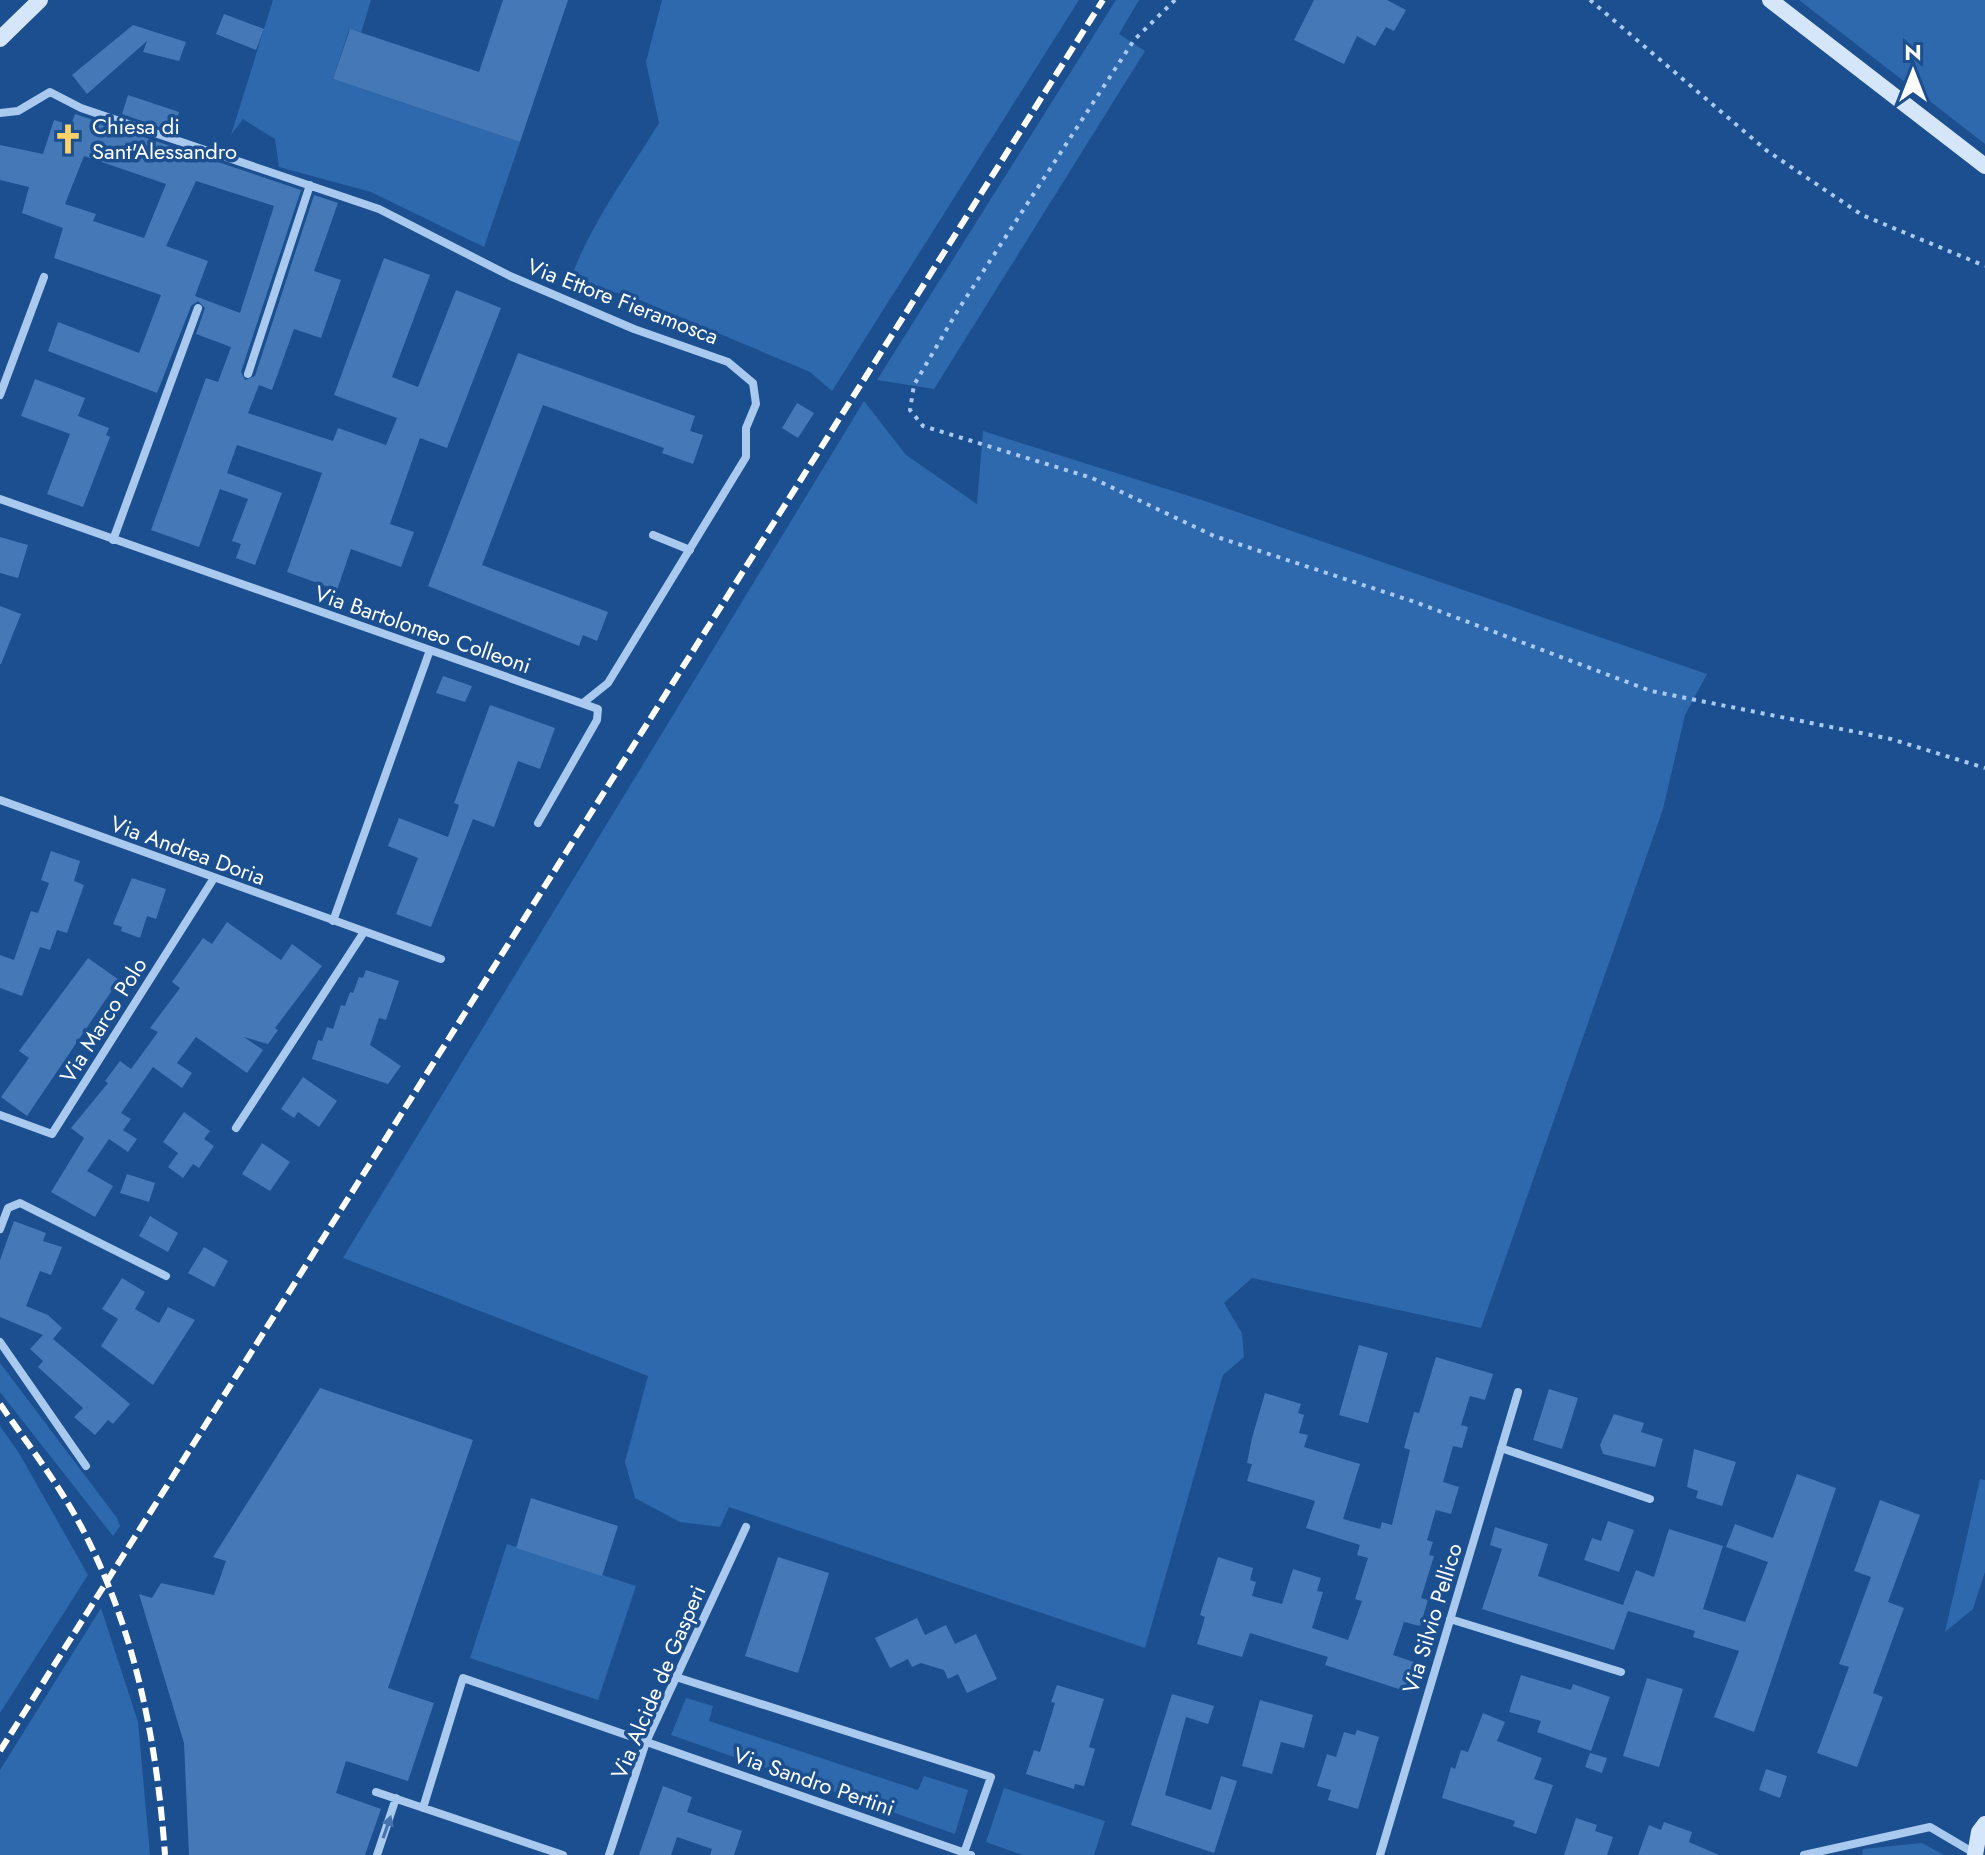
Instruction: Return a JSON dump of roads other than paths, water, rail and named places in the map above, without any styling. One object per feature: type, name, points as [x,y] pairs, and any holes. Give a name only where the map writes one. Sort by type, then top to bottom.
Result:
[{"type":"main road","points":[[0,39],[40,0]]},
{"type":"main road","points":[[1770,0],[1985,166]]},
{"type":"main road","points":[[1974,1854],[1979,1832],[1985,1824]]},
{"type":"street","name":"Via Ettore Fieramosca","points":[[0,113],[18,111],[50,92],[81,108],[379,209],[510,276],[634,329],[728,362],[753,383],[756,404],[746,428],[746,457],[608,683],[583,703]]},
{"type":"street","points":[[248,374],[310,185]]},
{"type":"street","points":[[0,395],[44,277]]},
{"type":"street","points":[[113,540],[198,308]]},
{"type":"street","name":"Via Bartolomeo Colleoni","points":[[0,499],[583,703]]},
{"type":"street","points":[[653,535],[690,550]]},
{"type":"street","points":[[333,921],[430,650]]},
{"type":"street","points":[[538,823],[597,720],[598,709],[583,703]]},
{"type":"street","name":"Via Andrea Doria","points":[[0,800],[441,959]]},
{"type":"street","name":"Via Marco Polo","points":[[0,1115],[52,1134],[214,878]]},
{"type":"street","points":[[236,1128],[364,932]]},
{"type":"street","points":[[0,1229],[8,1208],[20,1203],[166,1276]]},
{"type":"street","points":[[0,1342],[86,1466]]},
{"type":"street","name":"Via Silvio Pellico","points":[[1380,1855],[1518,1392]]},
{"type":"street","points":[[1501,1448],[1650,1499]]},
{"type":"street","name":"Via Alcide de Gasperi","points":[[609,1855],[646,1742],[746,1527]]},
{"type":"street","points":[[1450,1619],[1621,1672]]},
{"type":"street","points":[[676,1677],[991,1777],[967,1854]]},
{"type":"street","name":"Via Sandro Pertini","points":[[423,1808],[463,1678],[967,1854]]},
{"type":"street","points":[[376,1792],[563,1855]]},
{"type":"street","points":[[377,1855],[396,1798]]},
{"type":"street","points":[[1804,1855],[1930,1827],[1974,1854]]},
{"type":"railway","points":[[0,1751],[1103,0]]},
{"type":"railway","points":[[0,1404],[75,1515],[117,1609],[150,1730],[165,1855]]},
{"type":"place","name":"Chiesa di Sant'Alessandro","points":[[68,139]]}]
